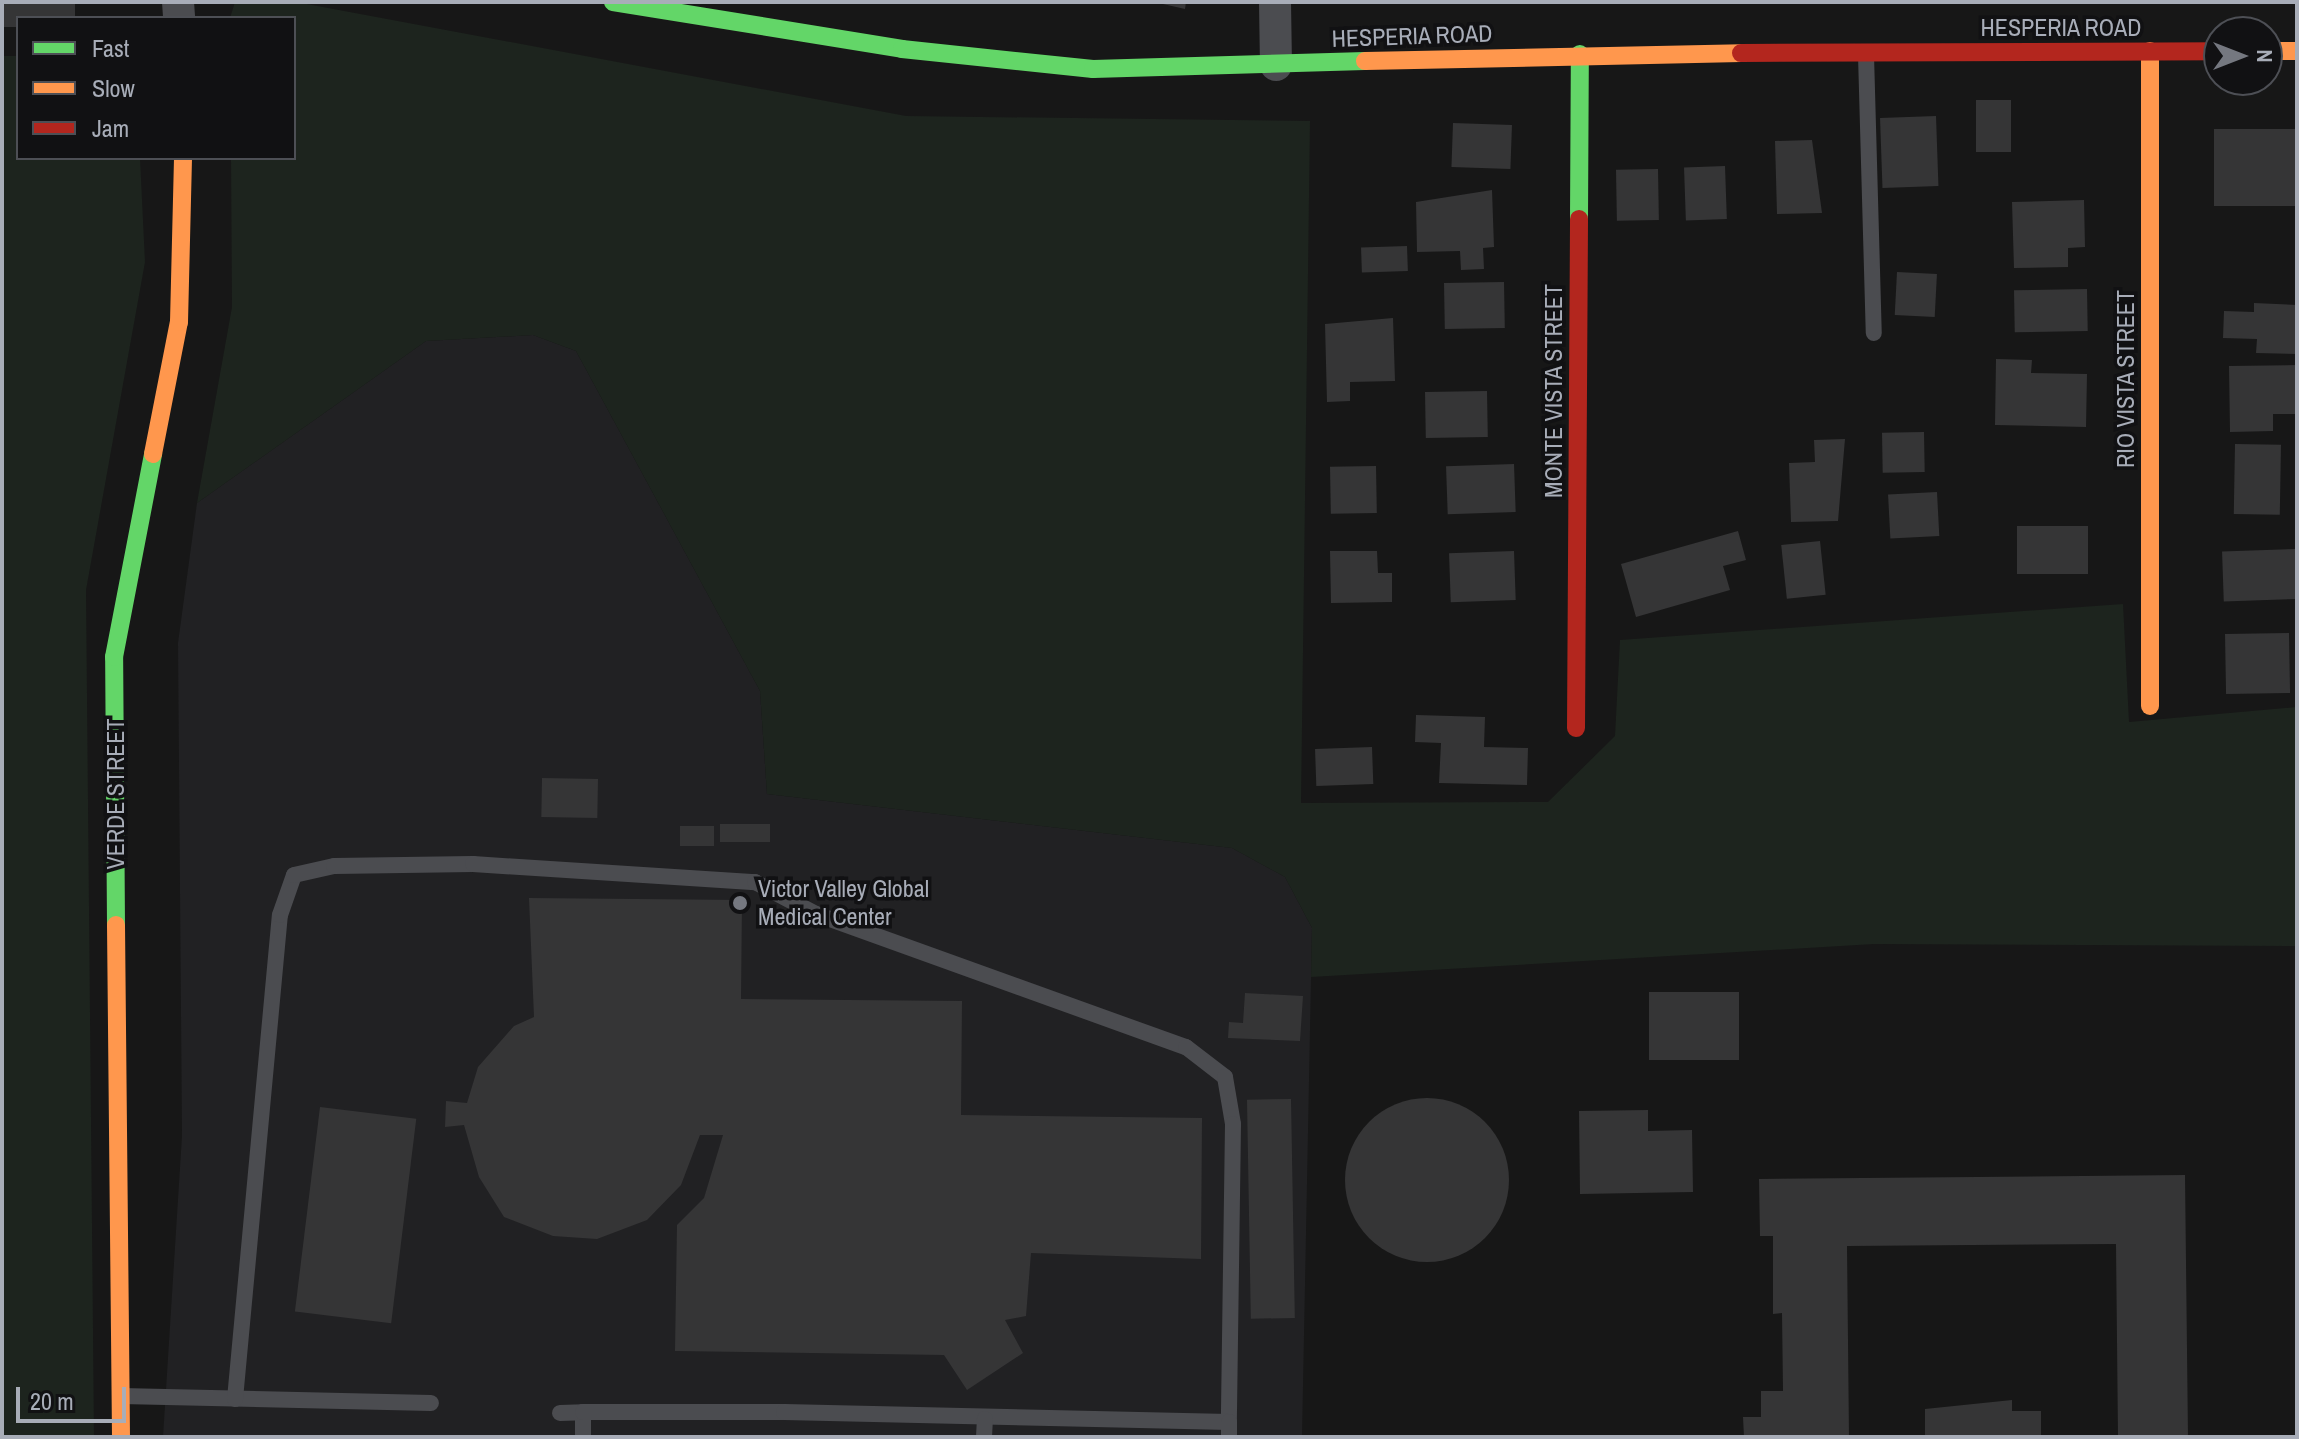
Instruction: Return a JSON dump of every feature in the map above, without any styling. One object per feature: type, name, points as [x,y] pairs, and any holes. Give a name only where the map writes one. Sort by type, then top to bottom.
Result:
[{"type":"street","name":"HESPERIA ROAD","points":[[613,2],[732,13],[1093,69],[1580,54],[2203,51]]},
{"type":"street","points":[[1275,2],[1276,65]]},
{"type":"street","name":"RIO VISTA STREET","points":[[2150,51],[2150,706]]},
{"type":"street","name":"MONTE VISTA STREET","points":[[1576,728],[1580,54]]},
{"type":"street","name":"VERDE STREET","points":[[121,1437],[114,657],[179,322],[183,160]]},
{"type":"lane","points":[[1866,53],[1874,333]]},
{"type":"lane","points":[[235,1399],[280,915],[294,875],[334,866],[473,864],[755,882],[816,914],[1186,1047],[1225,1077],[1233,1124],[1229,1430],[985,1419],[560,1413]]},
{"type":"lane","points":[[121,1396],[431,1403]]},
{"type":"lane","points":[[583,1412],[583,1437]]},
{"type":"lane","points":[[984,1437],[985,1419]]},
{"type":"shaded area","points":[[235,2],[296,2],[906,116],[1310,121],[1301,803],[1548,802],[1615,736],[1620,640],[2123,604],[2129,722],[2297,707],[2297,946],[1874,944],[1311,977],[1312,928],[1285,877],[1232,848],[767,794],[760,691],[576,351],[533,335],[426,341],[197,503],[232,307],[231,160],[296,160],[296,16],[231,16]]},
{"type":"shaded area","points":[[2,56],[16,56],[16,160],[140,160],[145,262],[86,590],[94,1437],[2,1437]]},
{"type":"shaded area","name":"Victor Valley Global Medical Center","points":[[533,335],[576,351],[760,691],[767,794],[1232,848],[1285,877],[1312,928],[1302,1437],[163,1437],[182,1136],[178,643],[197,503],[426,341]]},
{"type":"building","points":[[2,2],[75,2],[75,16],[16,16],[16,27],[2,27]]},
{"type":"building","points":[[1154,2],[1186,2],[1185,9]]},
{"type":"building","points":[[1976,100],[2011,100],[2011,152],[1976,152]]},
{"type":"building","points":[[1936,116],[1938,186],[1882,188],[1880,118]]},
{"type":"building","points":[[1453,123],[1512,125],[1510,169],[1451,167]]},
{"type":"building","points":[[2214,129],[2297,129],[2297,206],[2214,206]]},
{"type":"building","points":[[1812,140],[1822,213],[1777,214],[1775,141]]},
{"type":"building","points":[[1725,166],[1727,219],[1686,220],[1684,167]]},
{"type":"building","points":[[1658,169],[1659,220],[1617,221],[1616,170]]},
{"type":"building","points":[[1492,190],[1494,247],[1483,248],[1484,269],[1461,270],[1460,251],[1417,252],[1416,202]]},
{"type":"building","points":[[2084,200],[2085,247],[2068,248],[2068,267],[2014,268],[2012,202]]},
{"type":"building","points":[[1407,246],[1408,271],[1362,273],[1361,248]]},
{"type":"building","points":[[1897,272],[1937,274],[1935,317],[1895,315]]},
{"type":"building","points":[[1504,282],[1505,328],[1445,329],[1444,283]]},
{"type":"building","points":[[2087,289],[2088,331],[2015,332],[2014,290]]},
{"type":"building","points":[[2254,303],[2297,305],[2297,354],[2256,353],[2257,339],[2223,338],[2224,311],[2254,312]]},
{"type":"building","points":[[1393,318],[1395,381],[1350,382],[1350,401],[1327,402],[1325,324]]},
{"type":"building","points":[[1996,359],[2032,360],[2031,373],[2087,374],[2086,427],[1995,425]]},
{"type":"building","points":[[2297,365],[2297,414],[2273,414],[2273,431],[2230,432],[2229,366]]},
{"type":"building","points":[[1487,391],[1488,437],[1426,438],[1425,392]]},
{"type":"building","points":[[1924,432],[1925,472],[1883,473],[1882,433]]},
{"type":"building","points":[[1845,439],[1838,521],[1791,522],[1789,463],[1815,462],[1814,440]]},
{"type":"building","points":[[2235,444],[2281,445],[2280,515],[2234,514]]},
{"type":"building","points":[[1514,464],[1516,512],[1448,514],[1446,466]]},
{"type":"building","points":[[1376,466],[1377,513],[1331,514],[1330,467]]},
{"type":"building","points":[[1937,492],[1939,536],[1890,539],[1888,495]]},
{"type":"building","points":[[2017,526],[2088,526],[2088,574],[2017,574]]},
{"type":"building","points":[[1738,531],[1746,560],[1723,566],[1730,590],[1636,617],[1621,564]]},
{"type":"building","points":[[1820,541],[1826,595],[1787,599],[1781,545]]},
{"type":"building","points":[[2295,549],[2297,599],[2224,602],[2222,552]]},
{"type":"building","points":[[1330,551],[1377,551],[1378,573],[1392,573],[1392,602],[1331,603]]},
{"type":"building","points":[[1514,551],[1516,600],[1451,602],[1449,553]]},
{"type":"building","points":[[2289,633],[2290,693],[2226,694],[2225,634]]},
{"type":"building","points":[[1416,715],[1485,717],[1484,747],[1528,748],[1527,785],[1439,783],[1441,743],[1415,742]]},
{"type":"building","points":[[1372,747],[1373,784],[1316,786],[1315,749]]},
{"type":"building","points":[[542,778],[598,779],[597,818],[541,817]]},
{"type":"building","points":[[720,824],[770,824],[770,842],[720,842]]},
{"type":"building","points":[[680,826],[714,826],[714,846],[680,846]]},
{"type":"building","points":[[529,898],[742,900],[741,999],[962,1001],[961,1115],[1202,1118],[1201,1259],[1031,1253],[1026,1316],[1005,1320],[1023,1353],[967,1390],[944,1355],[675,1351],[677,1225],[704,1198],[723,1135],[700,1135],[681,1185],[647,1220],[597,1239],[553,1236],[504,1217],[479,1177],[464,1125],[445,1127],[446,1101],[467,1103],[478,1067],[514,1026],[534,1017]]},
{"type":"building","points":[[1649,992],[1739,992],[1739,1060],[1649,1060]]},
{"type":"building","points":[[1245,993],[1303,996],[1300,1041],[1228,1038],[1229,1022],[1243,1023]]},
{"type":"building","points":[[1427,1098],[1459,1104],[1485,1122],[1503,1148],[1509,1180],[1503,1212],[1485,1238],[1459,1256],[1427,1262],[1395,1256],[1369,1238],[1351,1212],[1345,1180],[1351,1148],[1369,1122],[1395,1104]]},
{"type":"building","points":[[1291,1099],[1295,1318],[1251,1319],[1247,1100]]},
{"type":"building","points":[[320,1107],[416,1119],[391,1323],[295,1311]]},
{"type":"building","points":[[1648,1110],[1648,1131],[1692,1130],[1693,1192],[1580,1194],[1579,1111]]},
{"type":"building","points":[[2185,1175],[2188,1437],[2118,1437],[2116,1244],[1847,1246],[1849,1437],[1744,1437],[1743,1417],[1761,1417],[1761,1391],[1783,1391],[1782,1313],[1773,1314],[1773,1236],[1760,1236],[1759,1179]]},
{"type":"building","points":[[2012,1400],[2012,1411],[2041,1411],[2041,1437],[1925,1437],[1925,1409]]},
{"type":"traffic: fast","points":[[613,2],[902,49],[1093,69],[1365,61]]},
{"type":"traffic: fast","points":[[1579,219],[1580,54]]},
{"type":"traffic: fast","points":[[116,925],[114,657],[153,454]]},
{"type":"traffic: slow","points":[[2150,51],[2150,706]]},
{"type":"traffic: slow","points":[[2283,51],[2297,51]]},
{"type":"traffic: slow","points":[[1365,61],[1741,53]]},
{"type":"traffic: slow","points":[[153,454],[179,322],[183,160]]},
{"type":"traffic: slow","points":[[116,925],[121,1437]]},
{"type":"traffic: jam","points":[[1741,53],[2203,51]]},
{"type":"traffic: jam","points":[[1576,728],[1579,219]]},
{"type":"place","name":"Victor Valley Global Medical Center","points":[[740,903]]}]
